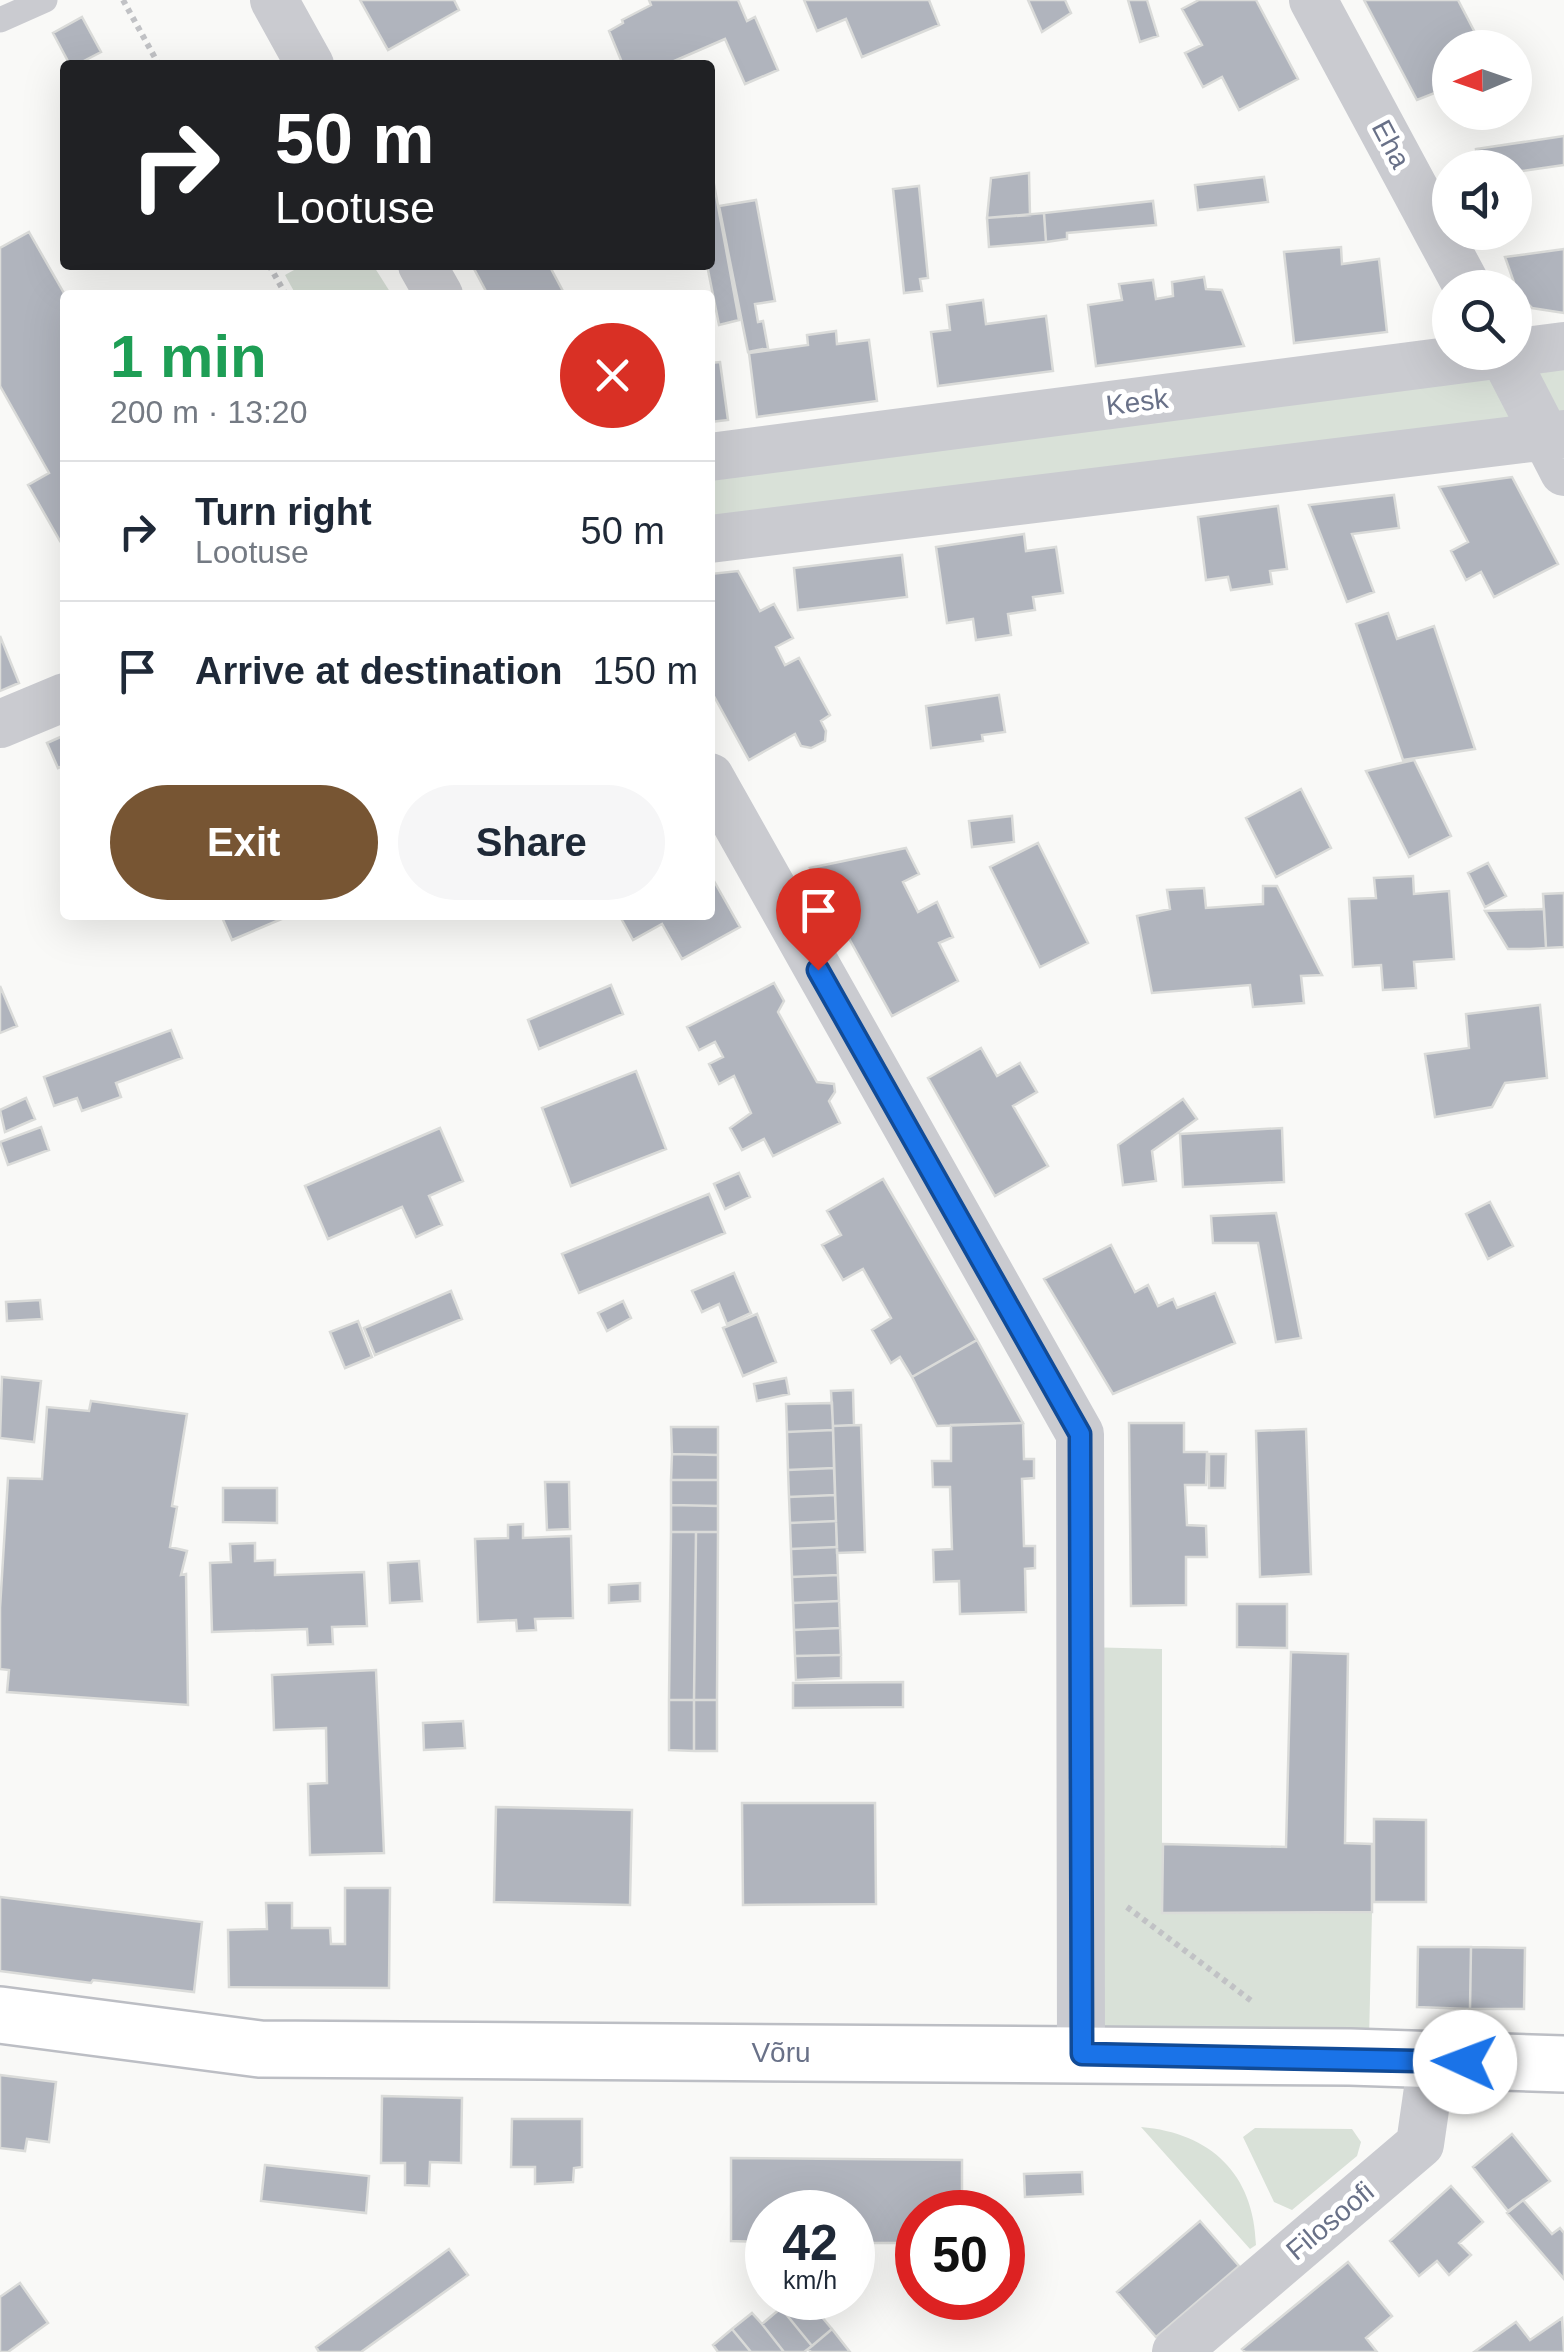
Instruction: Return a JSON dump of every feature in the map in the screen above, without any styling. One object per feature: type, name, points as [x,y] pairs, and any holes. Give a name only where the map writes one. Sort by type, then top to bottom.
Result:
[{"type":"main road","name":"Võru","points":[[0,2015],[260,2048],[1082,2054],[1564,2064]]},
{"type":"street","points":[[274,0],[307,60]]},
{"type":"street","name":"Eha","points":[[1314,0],[1458,270]]},
{"type":"street","name":"Kesk","points":[[1532,350],[1564,346]]},
{"type":"street","name":"Kesk","points":[[715,455],[1432,362]]},
{"type":"street","points":[[715,538],[1558,447],[1513,370]]},
{"type":"street","points":[[0,724],[60,698]]},
{"type":"street","points":[[715,786],[1080,1434],[1082,2054]]},
{"type":"street","name":"Filosoofi","points":[[1176,2352],[1420,2144],[1432,2060]]},
{"type":"lane","points":[[0,20],[45,0]]},
{"type":"path","points":[[123,0],[156,60]]},
{"type":"path","points":[[1081,1903],[1130,1907],[1263,2010]]},
{"type":"shaded area","points":[[294,270],[376,270],[389,290],[293,290],[285,275]]},
{"type":"shaded area","points":[[1564,346],[1564,434],[715,538],[715,456],[1432,363],[1432,370],[1532,370],[1532,350]]},
{"type":"shaded area","points":[[1084,1647],[1162,1649],[1162,1913],[1372,1912],[1369,2040],[1088,2039]]},
{"type":"shaded area","points":[[1141,2127],[1188,2138],[1224,2162],[1247,2197],[1256,2245],[1250,2249]]},
{"type":"shaded area","points":[[1255,2128],[1352,2129],[1361,2142],[1357,2156],[1292,2210],[1274,2202],[1243,2137]]},
{"type":"building","points":[[360,0],[454,0],[459,10],[388,50]]},
{"type":"building","points":[[649,0],[738,0],[747,21],[755,17],[778,70],[745,84],[725,39],[677,60],[621,60],[609,31],[651,5]]},
{"type":"building","points":[[804,0],[929,0],[939,25],[862,57],[846,19],[817,31]]},
{"type":"building","points":[[1028,0],[1065,0],[1071,13],[1042,32]]},
{"type":"building","points":[[1128,0],[1147,0],[1158,36],[1140,42]]},
{"type":"building","points":[[1199,0],[1256,0],[1298,79],[1239,110],[1222,77],[1203,87],[1185,53],[1202,45],[1182,9]]},
{"type":"building","points":[[1364,0],[1458,0],[1474,30],[1432,30],[1432,94],[1417,100]]},
{"type":"building","points":[[82,17],[101,52],[86,60],[67,60],[53,33]]},
{"type":"building","points":[[1564,136],[1564,165],[1532,170],[1532,150],[1476,149]]},
{"type":"building","points":[[1029,173],[1030,215],[987,218],[991,178]]},
{"type":"building","points":[[1264,177],[1268,202],[1198,210],[1195,185]]},
{"type":"building","points":[[919,186],[928,278],[920,279],[922,291],[904,293],[893,189]]},
{"type":"building","points":[[715,190],[739,320],[719,325],[708,270],[715,270]]},
{"type":"building","points":[[756,200],[775,301],[755,304],[768,348],[748,352],[719,206]]},
{"type":"building","points":[[1153,201],[1156,225],[1067,233],[1067,239],[1046,242],[1044,213]]},
{"type":"building","points":[[1044,213],[1046,242],[989,247],[987,218]]},
{"type":"building","points":[[29,232],[62,290],[60,541],[28,485],[49,473],[0,386],[0,248]]},
{"type":"building","points":[[1341,247],[1342,264],[1379,259],[1387,332],[1294,343],[1284,252]]},
{"type":"building","points":[[1564,249],[1564,313],[1532,308],[1532,270],[1510,270],[1505,257]]},
{"type":"building","points":[[475,270],[552,270],[562,290],[485,290]]},
{"type":"building","points":[[1204,277],[1206,289],[1222,290],[1244,346],[1096,366],[1088,305],[1122,300],[1119,284],[1153,280],[1156,299],[1173,296],[1172,282]]},
{"type":"building","points":[[983,300],[986,324],[1046,316],[1053,371],[938,386],[931,332],[950,330],[947,305]]},
{"type":"building","points":[[836,331],[837,344],[869,340],[877,401],[757,417],[749,353],[808,345],[807,335]]},
{"type":"building","points":[[715,362],[720,362],[728,420],[715,421]]},
{"type":"building","points":[[1512,477],[1558,564],[1494,597],[1481,572],[1466,580],[1451,551],[1468,542],[1439,487]]},
{"type":"building","points":[[1394,495],[1399,528],[1352,534],[1374,592],[1347,602],[1309,505]]},
{"type":"building","points":[[1278,506],[1287,569],[1270,571],[1272,584],[1231,590],[1228,577],[1206,580],[1198,517]]},
{"type":"building","points":[[1024,534],[1026,551],[1056,547],[1063,593],[1033,597],[1035,610],[1008,614],[1011,635],[976,640],[973,619],[947,623],[936,547]]},
{"type":"building","points":[[902,555],[907,597],[798,610],[794,568]]},
{"type":"building","points":[[738,571],[760,611],[774,604],[793,638],[776,647],[785,665],[799,658],[830,715],[821,721],[825,741],[811,748],[801,746],[795,734],[749,760],[715,698],[715,573]]},
{"type":"building","points":[[1388,613],[1397,639],[1434,626],[1475,749],[1403,760],[1356,624]]},
{"type":"building","points":[[0,636],[19,683],[0,691]]},
{"type":"building","points":[[999,695],[1005,732],[982,735],[983,741],[931,748],[926,706]]},
{"type":"building","points":[[60,737],[60,767],[58,768],[47,743]]},
{"type":"building","points":[[1414,760],[1451,836],[1409,857],[1366,771]]},
{"type":"building","points":[[1301,789],[1331,848],[1276,877],[1246,818]]},
{"type":"building","points":[[1012,816],[1014,842],[972,847],[969,821]]},
{"type":"building","points":[[1038,843],[1088,943],[1040,967],[990,867]]},
{"type":"building","points":[[906,848],[919,874],[903,882],[918,912],[937,902],[953,937],[939,943],[958,981],[892,1016],[810,868]]},
{"type":"building","points":[[1488,863],[1506,896],[1485,907],[1468,873]]},
{"type":"building","points":[[1413,876],[1414,894],[1449,891],[1454,959],[1414,962],[1416,988],[1383,990],[1381,965],[1353,967],[1349,899],[1376,898],[1374,878]]},
{"type":"building","points":[[715,883],[740,927],[682,959],[662,924],[633,940],[622,920],[715,920]]},
{"type":"building","points":[[1263,886],[1277,886],[1322,975],[1301,976],[1304,1003],[1253,1007],[1250,985],[1152,993],[1137,916],[1170,909],[1167,890],[1204,888],[1206,908],[1263,904]]},
{"type":"building","points":[[1564,893],[1564,947],[1546,948],[1543,894]]},
{"type":"building","points":[[1544,909],[1546,948],[1530,949],[1508,949],[1485,911]]},
{"type":"building","points":[[223,920],[279,920],[232,940]]},
{"type":"building","points":[[774,983],[784,1001],[778,1012],[817,1082],[834,1084],[835,1092],[829,1101],[840,1123],[773,1156],[764,1139],[742,1150],[730,1128],[751,1113],[734,1076],[719,1084],[709,1064],[723,1057],[715,1042],[699,1050],[687,1027]]},
{"type":"building","points":[[611,985],[623,1014],[539,1049],[528,1020]]},
{"type":"building","points":[[0,986],[17,1026],[0,1033]]},
{"type":"building","points":[[1540,1005],[1547,1078],[1505,1083],[1492,1107],[1435,1117],[1425,1054],[1469,1048],[1466,1014]]},
{"type":"building","points":[[171,1030],[182,1058],[116,1083],[121,1097],[82,1111],[77,1098],[54,1106],[44,1077]]},
{"type":"building","points":[[981,1048],[997,1076],[1020,1063],[1037,1092],[1013,1106],[1048,1166],[995,1196],[928,1078]]},
{"type":"building","points":[[636,1071],[666,1149],[571,1186],[542,1108]]},
{"type":"building","points":[[26,1098],[35,1119],[5,1132],[0,1110]]},
{"type":"building","points":[[1183,1099],[1197,1119],[1152,1151],[1156,1181],[1123,1185],[1118,1145]]},
{"type":"building","points":[[41,1127],[49,1150],[8,1165],[0,1142]]},
{"type":"building","points":[[440,1128],[463,1181],[429,1196],[442,1225],[416,1237],[402,1207],[328,1239],[305,1186]]},
{"type":"building","points":[[1282,1128],[1284,1182],[1183,1187],[1180,1134]]},
{"type":"building","points":[[739,1173],[750,1197],[725,1209],[714,1184]]},
{"type":"building","points":[[883,1179],[977,1340],[912,1377],[900,1357],[891,1363],[872,1330],[891,1318],[863,1269],[843,1280],[822,1245],[841,1235],[827,1211]]},
{"type":"building","points":[[709,1194],[725,1233],[579,1293],[562,1254]]},
{"type":"building","points":[[1490,1202],[1513,1246],[1488,1259],[1466,1214]]},
{"type":"building","points":[[1276,1213],[1301,1338],[1276,1342],[1258,1243],[1213,1243],[1211,1216]]},
{"type":"building","points":[[1111,1245],[1135,1292],[1148,1285],[1158,1306],[1173,1299],[1177,1308],[1215,1293],[1235,1343],[1113,1394],[1044,1279]]},
{"type":"building","points":[[734,1273],[751,1313],[727,1324],[719,1304],[702,1312],[692,1291]]},
{"type":"building","points":[[451,1291],[462,1319],[375,1355],[364,1328]]},
{"type":"building","points":[[40,1300],[42,1319],[7,1321],[6,1302]]},
{"type":"building","points":[[623,1301],[631,1318],[607,1331],[598,1313]]},
{"type":"building","points":[[757,1314],[776,1362],[743,1376],[723,1328]]},
{"type":"building","points":[[358,1321],[372,1357],[345,1368],[330,1332]]},
{"type":"building","points":[[977,1340],[1023,1423],[937,1426],[912,1377]]},
{"type":"building","points":[[2,1377],[41,1381],[34,1442],[0,1438]]},
{"type":"building","points":[[786,1378],[789,1394],[757,1401],[754,1384]]},
{"type":"building","points":[[853,1390],[854,1425],[833,1426],[831,1391]]},
{"type":"building","points":[[91,1401],[187,1414],[172,1506],[177,1507],[170,1547],[187,1551],[181,1575],[186,1574],[188,1705],[7,1692],[9,1670],[0,1669],[0,1608],[8,1478],[42,1479],[47,1407],[89,1411]]},
{"type":"building","points":[[832,1403],[833,1430],[787,1432],[786,1404]]},
{"type":"building","points":[[1023,1423],[1024,1459],[1034,1459],[1034,1478],[1022,1479],[1024,1546],[1035,1546],[1035,1568],[1025,1569],[1026,1612],[960,1614],[959,1581],[934,1582],[933,1550],[952,1549],[950,1487],[933,1487],[932,1461],[951,1461],[951,1425]]},
{"type":"building","points":[[1129,1423],[1184,1423],[1184,1452],[1207,1452],[1206,1485],[1185,1485],[1187,1525],[1206,1526],[1207,1557],[1186,1557],[1186,1605],[1131,1606]]},
{"type":"building","points":[[861,1425],[865,1552],[837,1553],[833,1426]]},
{"type":"building","points":[[671,1427],[718,1427],[718,1455],[672,1454]]},
{"type":"building","points":[[1306,1429],[1311,1574],[1260,1577],[1256,1431]]},
{"type":"building","points":[[833,1430],[834,1468],[788,1470],[787,1432]]},
{"type":"building","points":[[672,1454],[718,1455],[718,1480],[671,1480]]},
{"type":"building","points":[[1209,1454],[1226,1454],[1225,1488],[1209,1488]]},
{"type":"building","points":[[834,1468],[835,1495],[789,1497],[788,1470]]},
{"type":"building","points":[[671,1480],[718,1480],[718,1506],[671,1505]]},
{"type":"building","points":[[545,1482],[569,1482],[570,1529],[547,1530]]},
{"type":"building","points":[[223,1488],[277,1488],[277,1523],[223,1522]]},
{"type":"building","points":[[835,1495],[836,1521],[790,1523],[789,1497]]},
{"type":"building","points":[[671,1505],[718,1506],[718,1532],[671,1532]]},
{"type":"building","points":[[836,1521],[837,1547],[791,1549],[790,1523]]},
{"type":"building","points":[[523,1524],[523,1538],[571,1536],[573,1618],[535,1619],[536,1630],[517,1631],[516,1620],[478,1622],[475,1539],[508,1538],[508,1525]]},
{"type":"building","points":[[671,1532],[696,1532],[694,1700],[669,1700]]},
{"type":"building","points":[[696,1532],[718,1532],[717,1700],[694,1700]]},
{"type":"building","points":[[255,1543],[255,1561],[275,1560],[275,1575],[364,1572],[367,1626],[332,1627],[333,1644],[308,1645],[307,1629],[212,1632],[210,1563],[231,1562],[230,1544]]},
{"type":"building","points":[[837,1547],[838,1575],[792,1577],[791,1549]]},
{"type":"building","points":[[419,1561],[422,1601],[390,1603],[388,1563]]},
{"type":"building","points":[[838,1575],[839,1601],[793,1603],[792,1577]]},
{"type":"building","points":[[640,1583],[640,1601],[609,1603],[609,1585]]},
{"type":"building","points":[[839,1601],[840,1628],[794,1630],[793,1603]]},
{"type":"building","points":[[1237,1604],[1287,1604],[1287,1648],[1237,1647]]},
{"type":"building","points":[[840,1628],[841,1655],[795,1656],[794,1630]]},
{"type":"building","points":[[1291,1652],[1348,1654],[1345,1843],[1372,1844],[1372,1912],[1162,1913],[1163,1844],[1286,1847]]},
{"type":"building","points":[[841,1655],[841,1678],[796,1680],[795,1656]]},
{"type":"building","points":[[376,1670],[384,1853],[310,1855],[308,1784],[327,1783],[326,1728],[274,1730],[272,1675]]},
{"type":"building","points":[[903,1682],[903,1707],[793,1708],[793,1683]]},
{"type":"building","points":[[669,1700],[694,1700],[694,1751],[669,1750]]},
{"type":"building","points":[[694,1700],[717,1700],[717,1751],[694,1751]]},
{"type":"building","points":[[463,1721],[465,1748],[424,1750],[423,1723]]},
{"type":"building","points":[[742,1803],[875,1803],[876,1904],[743,1905]]},
{"type":"building","points":[[496,1807],[632,1810],[630,1905],[494,1902]]},
{"type":"building","points":[[1374,1819],[1426,1820],[1426,1902],[1374,1902]]},
{"type":"building","points":[[345,1888],[390,1888],[389,1988],[229,1987],[228,1930],[267,1929],[266,1903],[292,1903],[292,1928],[330,1928],[331,1944],[345,1944]]},
{"type":"building","points":[[0,1897],[202,1922],[194,1992],[0,1971]]},
{"type":"building","points":[[1418,1947],[1471,1947],[1470,2009],[1417,2007]]},
{"type":"building","points":[[1471,1947],[1525,1948],[1524,2009],[1470,2009]]},
{"type":"building","points":[[0,2075],[56,2082],[49,2142],[27,2139],[25,2151],[0,2148]]},
{"type":"building","points":[[382,2096],[462,2098],[461,2163],[430,2162],[429,2186],[405,2185],[405,2163],[381,2163]]},
{"type":"building","points":[[512,2119],[582,2119],[582,2167],[574,2168],[573,2182],[535,2184],[535,2167],[511,2167]]},
{"type":"building","points":[[1512,2134],[1550,2181],[1508,2211],[1473,2167]]},
{"type":"building","points":[[731,2158],[962,2160],[962,2190],[895,2190],[895,2243],[875,2243],[875,2190],[745,2190],[745,2241],[731,2241]]},
{"type":"building","points":[[265,2165],[369,2176],[366,2213],[261,2201]]},
{"type":"building","points":[[1082,2172],[1083,2194],[1025,2197],[1024,2174]]},
{"type":"building","points":[[1451,2186],[1483,2222],[1459,2243],[1471,2255],[1449,2275],[1437,2261],[1419,2276],[1390,2241]]},
{"type":"building","points":[[1523,2200],[1552,2234],[1560,2228],[1564,2233],[1564,2279],[1507,2213]]},
{"type":"building","points":[[1200,2221],[1239,2266],[1156,2337],[1117,2292]]},
{"type":"building","points":[[449,2249],[468,2275],[361,2352],[319,2352],[316,2347]]},
{"type":"building","points":[[1348,2262],[1392,2316],[1366,2338],[1377,2352],[1242,2349]]},
{"type":"building","points":[[20,2283],[48,2323],[8,2352],[0,2352],[0,2297]]},
{"type":"building","points":[[1562,2318],[1564,2352],[1474,2352],[1516,2322],[1530,2340]]},
{"type":"building","points":[[745,2319],[758,2320],[784,2352],[751,2352],[732,2329]]},
{"type":"building","points":[[767,2320],[791,2320],[812,2346],[804,2352],[784,2352],[762,2324]]},
{"type":"building","points":[[791,2320],[824,2320],[832,2329],[812,2346]]},
{"type":"building","points":[[732,2329],[751,2352],[718,2352],[713,2345]]},
{"type":"building","points":[[832,2329],[850,2352],[808,2349]]},
{"type":"route","points":[[818,970],[1080,1434],[1082,2054],[1465,2062]]}]
